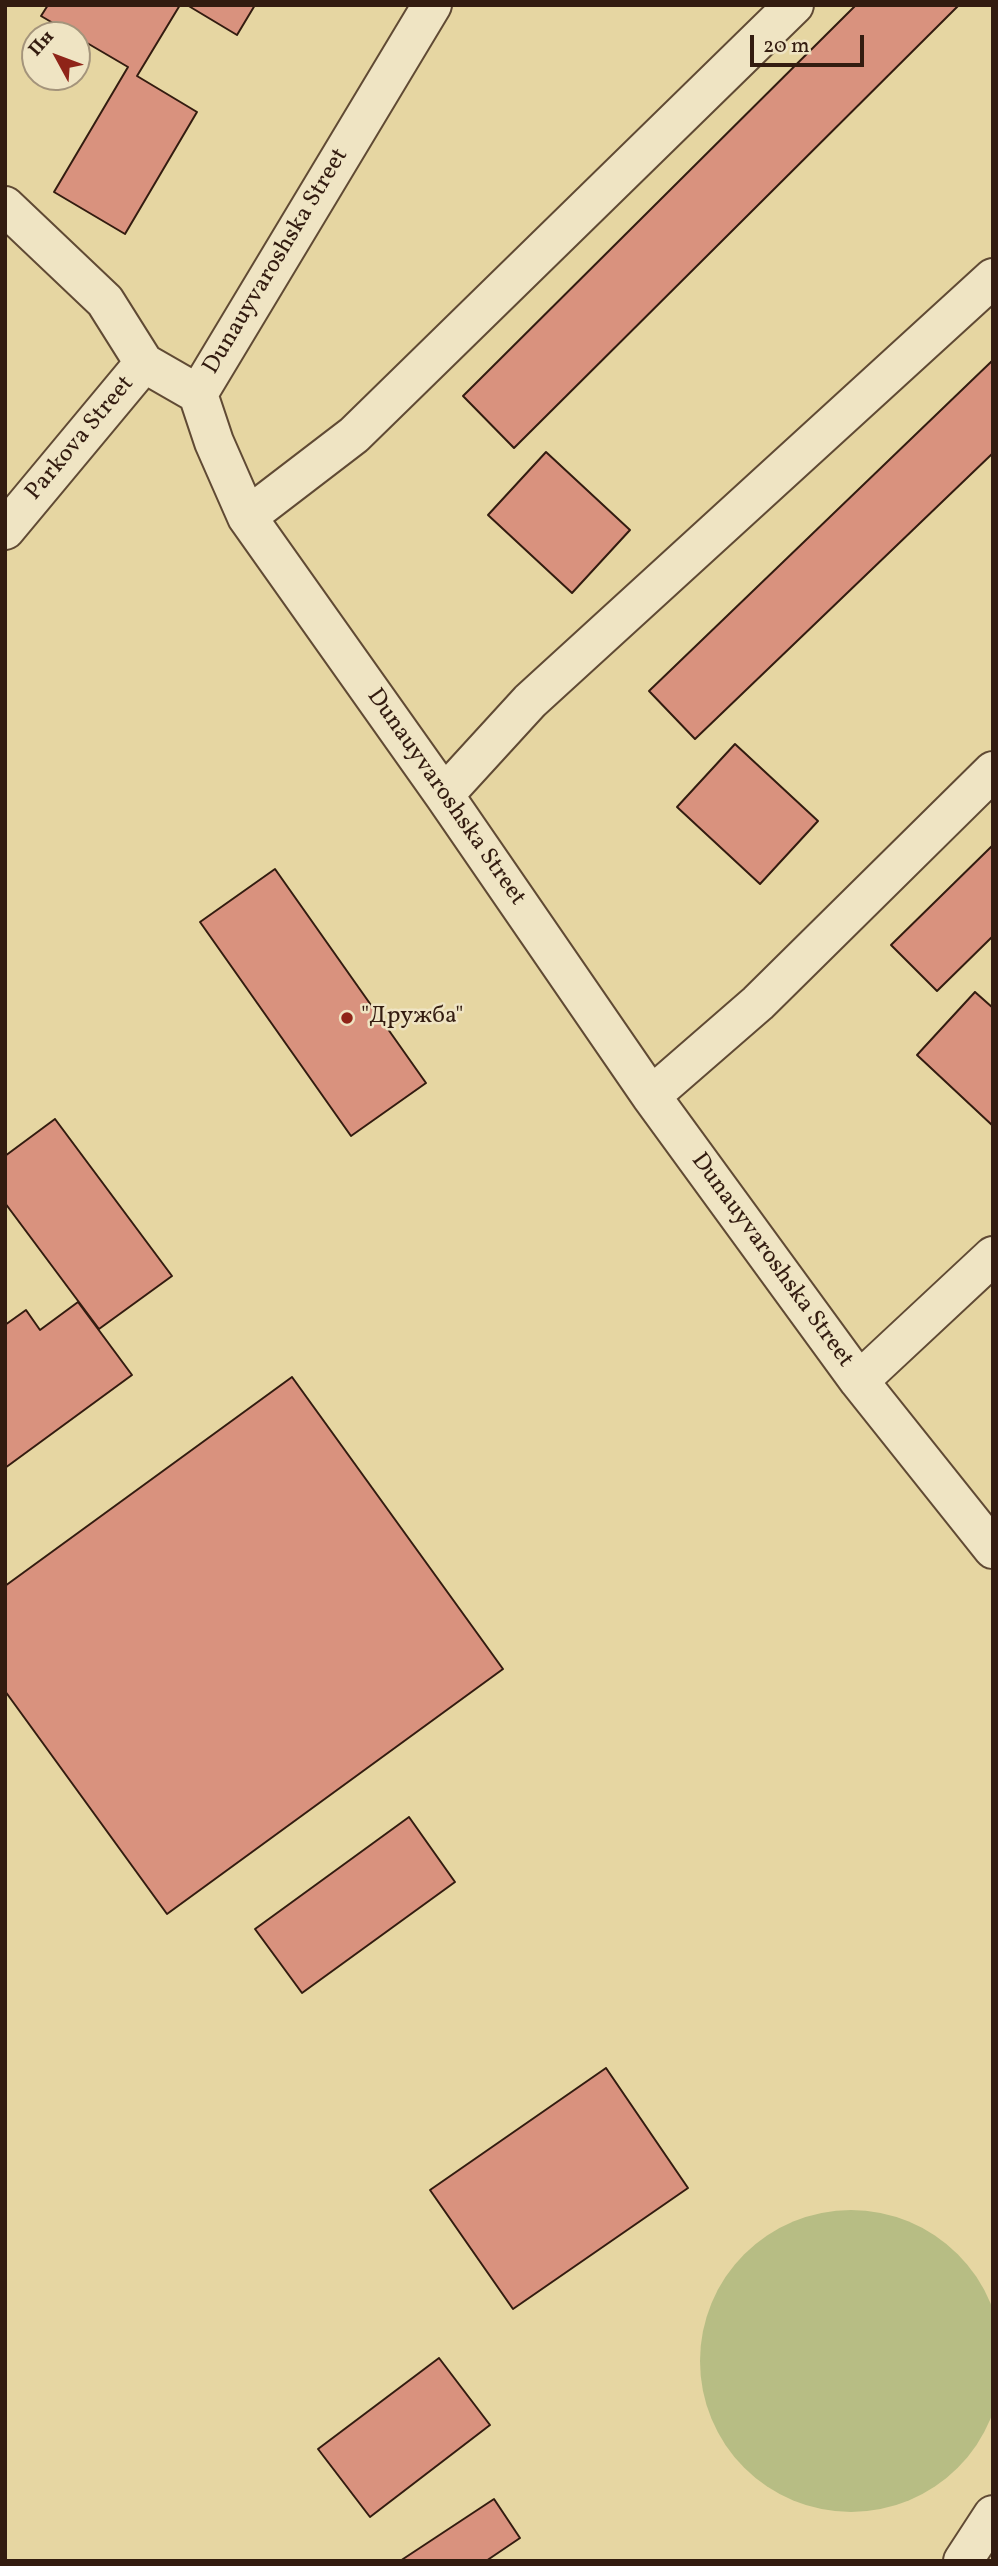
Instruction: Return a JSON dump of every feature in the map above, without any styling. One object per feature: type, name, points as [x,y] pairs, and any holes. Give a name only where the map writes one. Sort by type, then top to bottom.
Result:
[{"type":"street","name":"Dunauyvaroshska Street","points":[[432,5],[198,394],[214,442],[247,517],[444,795],[651,1096],[859,1381],[993,1549]]},
{"type":"street","points":[[247,517],[354,435],[794,5]]},
{"type":"street","points":[[5,206],[105,301],[144,363]]},
{"type":"street","points":[[444,795],[530,701],[993,278]]},
{"type":"street","name":"Parkova Street","points":[[5,530],[144,363],[198,394]]},
{"type":"street","points":[[651,1096],[758,1003],[993,771]]},
{"type":"street","points":[[859,1381],[993,1256]]},
{"type":"street","points":[[963,2561],[993,2515]]},
{"type":"green space","points":[[851,2210],[881,2213],[909,2221],[935,2235],[958,2254],[977,2277],[991,2303],[999,2331],[1002,2361],[999,2391],[991,2419],[977,2445],[958,2468],[935,2487],[909,2501],[881,2509],[851,2512],[821,2509],[793,2501],[767,2487],[744,2468],[725,2445],[711,2419],[703,2391],[700,2361],[703,2331],[711,2303],[725,2277],[744,2254],[767,2235],[793,2221],[821,2213]]},
{"type":"building","points":[[48,5],[180,5],[137,76],[197,112],[125,234],[54,192],[128,67],[91,45],[91,21],[50,21],[41,16]]},
{"type":"building","points":[[187,5],[255,5],[237,35]]},
{"type":"building","points":[[856,5],[959,5],[514,448],[463,396]]},
{"type":"building","points":[[993,360],[993,453],[695,739],[649,691]]},
{"type":"building","points":[[546,452],[630,530],[572,593],[488,515]]},
{"type":"building","points":[[735,744],[818,821],[760,884],[677,807]]},
{"type":"building","points":[[993,845],[993,936],[937,991],[891,945]]},
{"type":"building","points":[[275,869],[426,1083],[351,1136],[200,922]]},
{"type":"building","points":[[975,992],[993,1008],[993,1126],[917,1055]]},
{"type":"building","points":[[55,1119],[172,1276],[99,1329],[5,1203],[5,1156]]},
{"type":"building","points":[[78,1302],[132,1375],[5,1468],[5,1325],[26,1310],[40,1330]]},
{"type":"building","points":[[292,1377],[503,1669],[167,1914],[5,1691],[5,1586]]},
{"type":"building","points":[[409,1817],[455,1882],[302,1993],[255,1929]]},
{"type":"building","points":[[606,2068],[688,2188],[513,2309],[430,2190]]},
{"type":"building","points":[[439,2358],[490,2425],[370,2517],[318,2449]]},
{"type":"building","points":[[494,2499],[520,2538],[486,2561],[400,2561]]},
{"type":"place","name":"\"Дружба\"","points":[[347,1018]]}]
